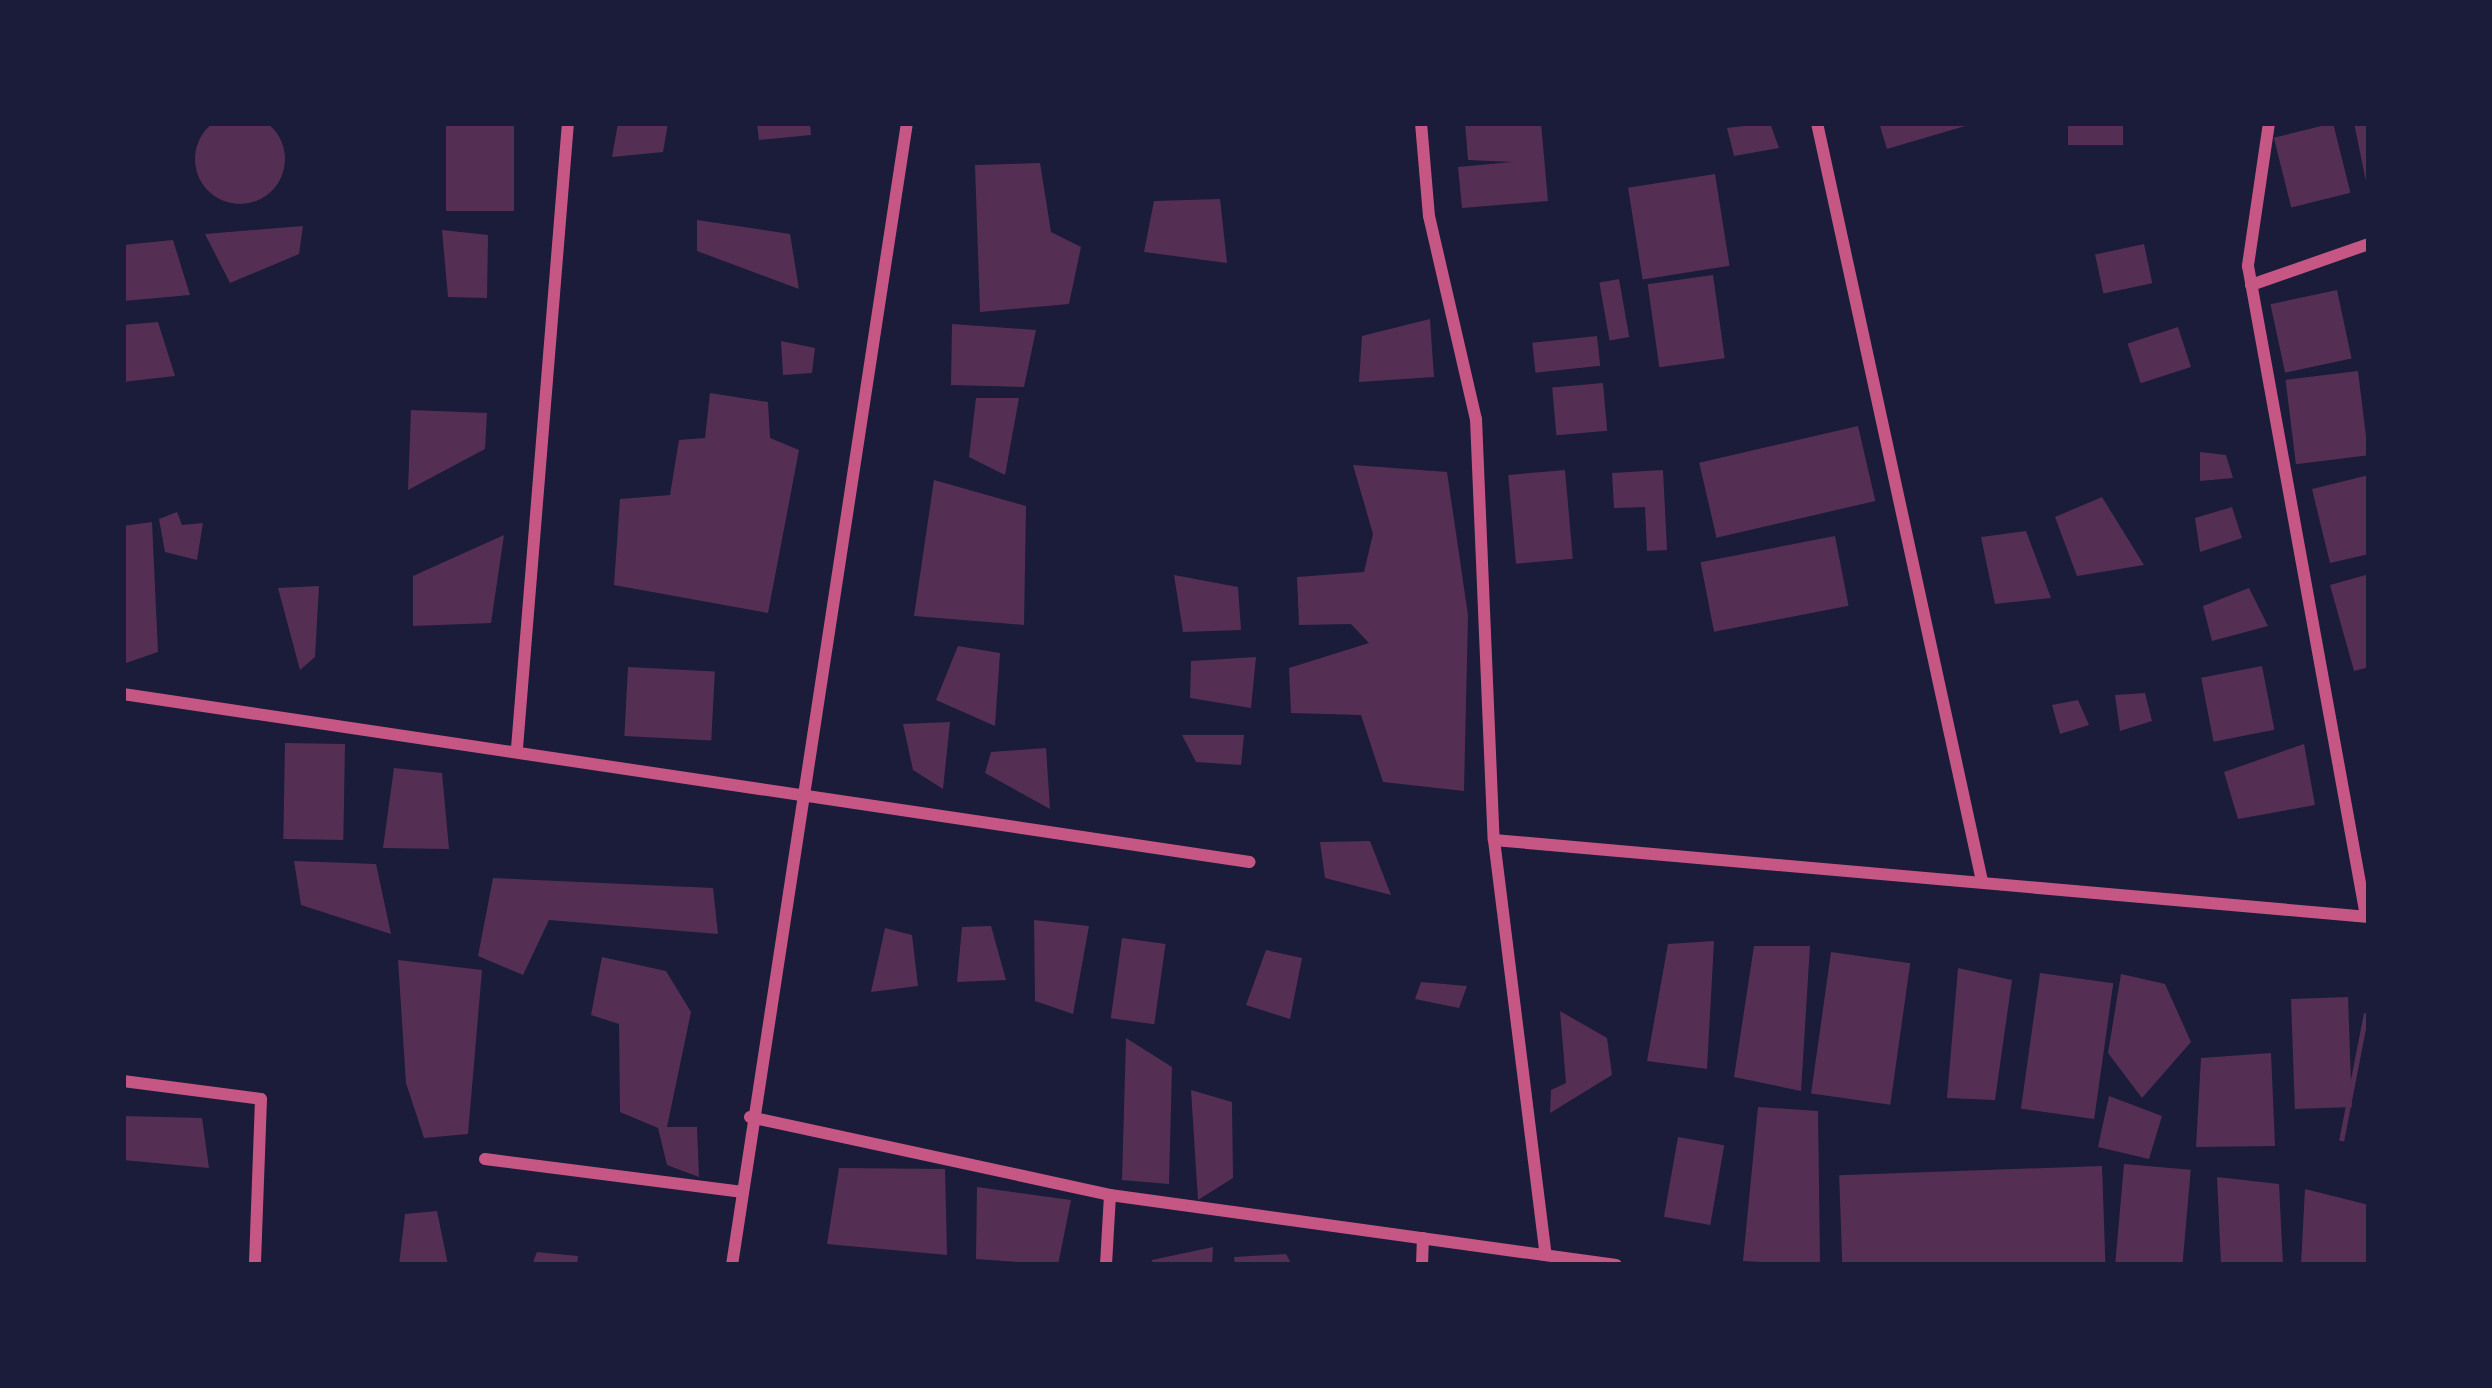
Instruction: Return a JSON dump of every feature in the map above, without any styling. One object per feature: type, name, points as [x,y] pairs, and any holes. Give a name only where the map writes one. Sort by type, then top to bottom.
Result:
[{"type":"street","points":[[517,748],[568,123]]},
{"type":"street","points":[[732,1265],[750,1117],[907,123]]},
{"type":"street","points":[[1421,123],[1429,216],[1476,419],[1494,840],[1546,1255]]},
{"type":"street","points":[[1817,123],[1982,881]]},
{"type":"street","points":[[1494,840],[2367,916],[2252,285],[2269,123]]},
{"type":"street","points":[[2252,285],[2369,244]]},
{"type":"street","points":[[123,694],[517,748],[1250,862]]},
{"type":"street","points":[[123,1081],[261,1099],[255,1265]]},
{"type":"street","points":[[750,1117],[1110,1196],[1616,1265]]},
{"type":"street","points":[[485,1159],[743,1192]]},
{"type":"street","points":[[1106,1265],[1110,1196]]},
{"type":"street","points":[[1422,1265],[1424,1238]]},
{"type":"building","points":[[240,114],[257,117],[272,127],[282,142],[282,176],[272,191],[257,201],[240,204],[223,201],[208,191],[198,176],[195,159],[198,142],[208,127],[223,117]]},
{"type":"building","points":[[446,123],[514,123],[514,211],[446,211]]},
{"type":"building","points":[[618,123],[668,123],[663,152],[612,157]]},
{"type":"building","points":[[757,123],[810,123],[811,135],[759,140]]},
{"type":"building","points":[[1465,123],[1541,123],[1548,201],[1462,208],[1458,167],[1512,162],[1468,160]]},
{"type":"building","points":[[1770,123],[1779,148],[1734,156],[1727,128]]},
{"type":"building","points":[[1879,123],[1972,123],[1972,124],[1887,149]]},
{"type":"building","points":[[2068,123],[2123,123],[2123,145],[2068,145]]},
{"type":"building","points":[[2333,123],[2350,193],[2291,208],[2274,138]]},
{"type":"building","points":[[2354,123],[2369,123],[2367,186]]},
{"type":"building","points":[[1040,163],[1051,232],[1081,247],[1069,304],[980,312],[975,165]]},
{"type":"building","points":[[1715,174],[1730,266],[1643,280],[1628,188]]},
{"type":"building","points":[[1220,199],[1227,263],[1144,252],[1154,201]]},
{"type":"building","points":[[697,220],[790,234],[799,289],[697,251]]},
{"type":"building","points":[[303,226],[299,254],[230,283],[205,234]]},
{"type":"building","points":[[442,230],[488,235],[487,298],[448,297]]},
{"type":"building","points":[[173,240],[190,295],[123,301],[123,245]]},
{"type":"building","points":[[2144,244],[2152,283],[2103,294],[2095,254]]},
{"type":"building","points":[[1713,275],[1725,358],[1659,367],[1648,284]]},
{"type":"building","points":[[1619,279],[1629,337],[1610,341],[1599,282]]},
{"type":"building","points":[[2337,290],[2352,358],[2285,373],[2270,304]]},
{"type":"building","points":[[1430,319],[1434,377],[1359,382],[1362,336]]},
{"type":"building","points":[[158,322],[175,376],[123,382],[123,325]]},
{"type":"building","points":[[952,324],[1036,330],[1024,387],[951,385]]},
{"type":"building","points":[[2178,327],[2191,367],[2141,383],[2128,343]]},
{"type":"building","points":[[1597,336],[1600,366],[1535,373],[1532,343]]},
{"type":"building","points":[[781,341],[815,348],[812,373],[783,375]]},
{"type":"building","points":[[2358,371],[2368,455],[2296,464],[2286,380]]},
{"type":"building","points":[[1603,383],[1607,431],[1556,435],[1552,387]]},
{"type":"building","points":[[710,393],[768,402],[770,438],[799,450],[768,613],[614,585],[620,499],[670,495],[679,440],[705,438]]},
{"type":"building","points":[[976,398],[1019,398],[1005,475],[969,457]]},
{"type":"building","points":[[411,410],[487,413],[485,449],[408,490]]},
{"type":"building","points":[[1858,426],[1875,501],[1716,538],[1699,463]]},
{"type":"building","points":[[2200,452],[2226,455],[2233,478],[2200,481]]},
{"type":"building","points":[[1353,465],[1447,472],[1468,615],[1464,791],[1383,782],[1361,715],[1291,713],[1289,668],[1369,643],[1351,624],[1299,625],[1297,577],[1364,572],[1373,534]]},
{"type":"building","points":[[1565,470],[1573,559],[1516,564],[1508,475]]},
{"type":"building","points":[[1663,470],[1667,550],[1647,551],[1645,507],[1614,508],[1612,473]]},
{"type":"building","points":[[2369,475],[2369,554],[2330,563],[2312,489]]},
{"type":"building","points":[[934,480],[1026,506],[1024,625],[914,616]]},
{"type":"building","points":[[2102,497],[2144,565],[2077,576],[2055,517]]},
{"type":"building","points":[[2232,507],[2242,538],[2200,552],[2195,518]]},
{"type":"building","points":[[177,512],[182,525],[203,523],[197,560],[165,552],[159,519]]},
{"type":"building","points":[[152,522],[158,652],[123,664],[123,526]]},
{"type":"building","points":[[2026,531],[2051,598],[1995,604],[1981,537]]},
{"type":"building","points":[[504,535],[491,623],[413,626],[413,576]]},
{"type":"building","points":[[1835,536],[1849,606],[1714,632],[1701,562]]},
{"type":"building","points":[[2369,574],[2369,667],[2354,671],[2330,585]]},
{"type":"building","points":[[1174,575],[1238,587],[1241,630],[1183,632]]},
{"type":"building","points":[[319,586],[315,657],[300,670],[278,588]]},
{"type":"building","points":[[2249,588],[2268,626],[2212,641],[2203,606]]},
{"type":"building","points":[[958,646],[1000,653],[995,726],[936,700]]},
{"type":"building","points":[[1256,657],[1251,708],[1190,698],[1191,661]]},
{"type":"building","points":[[2262,666],[2274,730],[2214,742],[2201,678]]},
{"type":"building","points":[[628,667],[715,672],[711,740],[624,736]]},
{"type":"building","points":[[2145,693],[2152,721],[2120,731],[2115,695]]},
{"type":"building","points":[[2078,700],[2089,725],[2060,734],[2052,705]]},
{"type":"building","points":[[950,722],[943,789],[913,770],[903,724]]},
{"type":"building","points":[[1182,735],[1244,735],[1241,765],[1196,762]]},
{"type":"building","points":[[285,743],[345,744],[343,840],[283,839]]},
{"type":"building","points":[[2304,744],[2315,805],[2238,819],[2224,772]]},
{"type":"building","points":[[1046,748],[1050,809],[985,773],[991,752]]},
{"type":"building","points":[[394,768],[442,773],[449,849],[383,848]]},
{"type":"building","points":[[1370,841],[1391,895],[1325,878],[1320,842]]},
{"type":"building","points":[[294,861],[376,864],[391,934],[301,905]]},
{"type":"building","points":[[493,878],[713,888],[718,934],[549,920],[523,975],[478,956]]},
{"type":"building","points":[[1034,920],[1089,926],[1073,1014],[1035,1001]]},
{"type":"building","points":[[991,926],[1006,980],[957,982],[962,927]]},
{"type":"building","points":[[885,928],[912,935],[918,986],[871,992]]},
{"type":"building","points":[[1122,938],[1166,944],[1154,1024],[1111,1018]]},
{"type":"building","points":[[1714,941],[1707,1069],[1647,1061],[1668,944]]},
{"type":"building","points":[[1754,946],[1810,946],[1801,1091],[1734,1077]]},
{"type":"building","points":[[1266,950],[1302,958],[1290,1019],[1246,1005]]},
{"type":"building","points":[[1831,952],[1910,963],[1890,1105],[1811,1094]]},
{"type":"building","points":[[602,957],[666,971],[691,1012],[667,1127],[697,1127],[699,1177],[667,1165],[658,1128],[620,1112],[619,1024],[591,1015]]},
{"type":"building","points":[[398,960],[482,970],[468,1134],[424,1138],[406,1083]]},
{"type":"building","points":[[1958,968],[2012,980],[1995,1100],[1947,1098]]},
{"type":"building","points":[[2040,973],[2113,983],[2094,1119],[2021,1109]]},
{"type":"building","points":[[2121,974],[2165,984],[2191,1042],[2142,1098],[2108,1053]]},
{"type":"building","points":[[1421,982],[1467,986],[1459,1008],[1415,999]]},
{"type":"building","points":[[2348,997],[2352,1107],[2295,1109],[2291,999]]},
{"type":"building","points":[[1560,1011],[1607,1038],[1612,1075],[1550,1113],[1551,1090],[1566,1083]]},
{"type":"building","points":[[2364,1013],[2369,1014],[2344,1142],[2339,1141]]},
{"type":"building","points":[[1126,1038],[1172,1067],[1169,1184],[1122,1180]]},
{"type":"building","points":[[2271,1053],[2275,1146],[2196,1147],[2201,1058]]},
{"type":"building","points":[[1191,1090],[1232,1102],[1233,1178],[1198,1200]]},
{"type":"building","points":[[2109,1096],[2162,1116],[2149,1159],[2098,1147]]},
{"type":"building","points":[[1758,1107],[1818,1111],[1820,1265],[1743,1261]]},
{"type":"building","points":[[123,1116],[202,1118],[209,1168],[123,1160]]},
{"type":"building","points":[[1678,1137],[1724,1145],[1710,1225],[1664,1217]]},
{"type":"building","points":[[2124,1164],[2191,1170],[2182,1265],[2115,1265]]},
{"type":"building","points":[[2102,1166],[2105,1265],[1842,1265],[1839,1175]]},
{"type":"building","points":[[839,1168],[945,1169],[947,1255],[827,1244]]},
{"type":"building","points":[[2217,1177],[2279,1184],[2283,1265],[2221,1265]]},
{"type":"building","points":[[977,1187],[1071,1200],[1058,1265],[976,1259]]},
{"type":"building","points":[[2305,1189],[2369,1205],[2369,1265],[2301,1265]]},
{"type":"building","points":[[437,1211],[448,1265],[399,1265],[405,1214]]},
{"type":"building","points":[[1213,1247],[1212,1265],[1151,1265],[1152,1260]]},
{"type":"building","points":[[537,1252],[578,1256],[577,1265],[532,1265]]},
{"type":"building","points":[[1286,1254],[1292,1265],[1235,1265],[1234,1257]]}]
